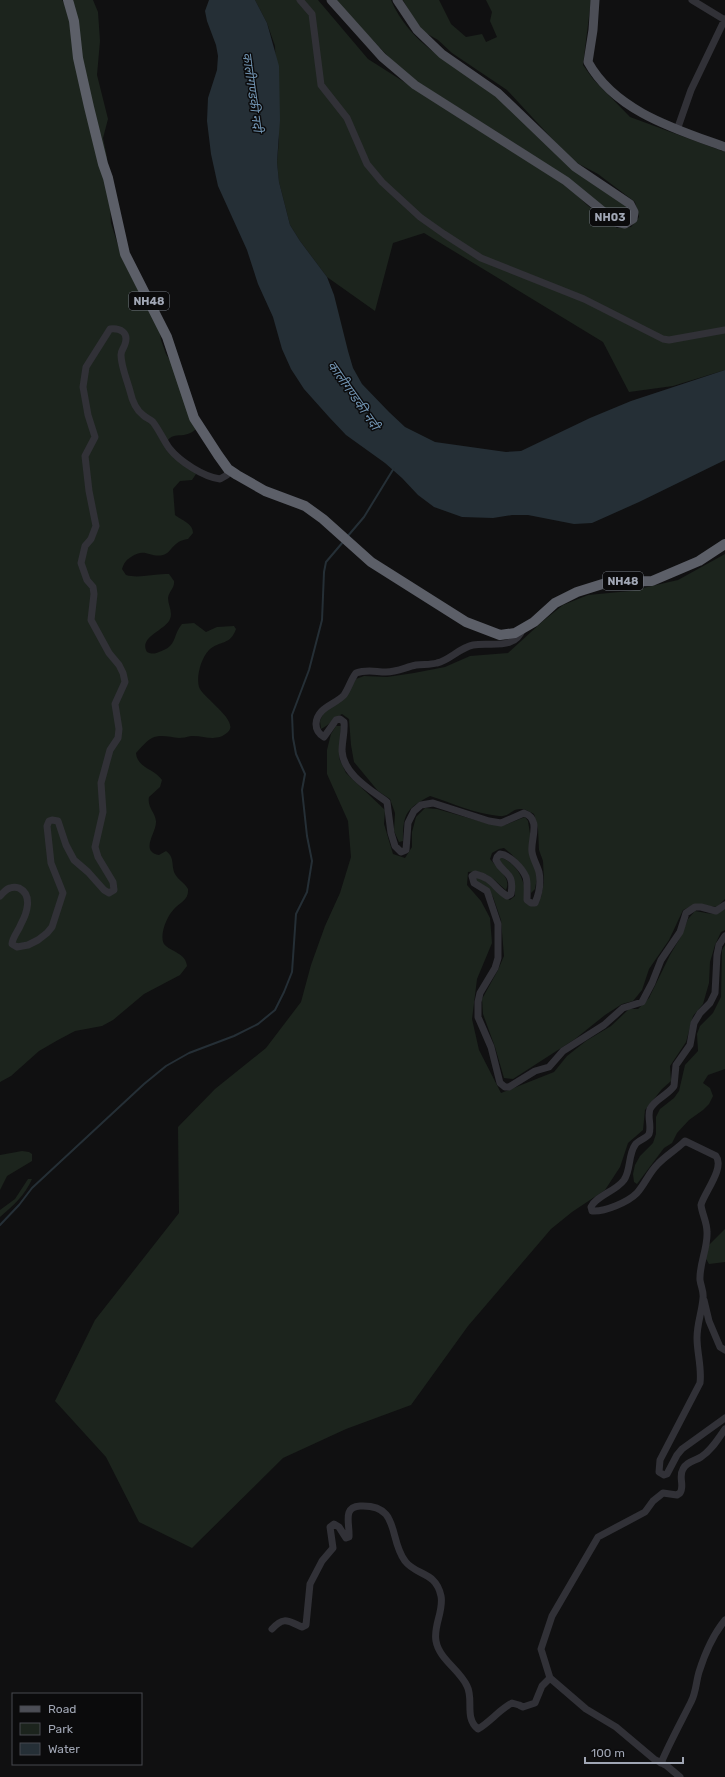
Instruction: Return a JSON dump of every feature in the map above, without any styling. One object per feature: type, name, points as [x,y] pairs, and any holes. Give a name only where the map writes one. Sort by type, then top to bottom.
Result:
[{"type":"highway","name":"NH48","points":[[68,0],[74,21],[78,58],[125,254],[167,338],[194,418],[228,469],[237,476],[265,491],[305,506],[323,519],[371,562],[478,628],[500,635],[515,633],[524,626],[534,622],[555,603],[576,592],[609,582],[652,581],[699,561],[725,544]]},
{"type":"main road","name":"NH03","points":[[331,0],[382,57],[415,84],[566,181],[616,222],[625,224],[633,219],[634,212],[630,204],[575,167],[498,93],[442,54],[417,30],[397,0]]},
{"type":"main road","points":[[595,0],[593,30],[588,62],[598,79],[640,113],[667,124],[677,130],[725,146]]},
{"type":"street","points":[[300,0],[312,14],[321,85],[347,118],[367,164],[374,174],[420,217],[481,258],[584,299],[662,339],[669,340],[725,330]]},
{"type":"street","points":[[677,130],[691,90],[725,20],[697,1]]},
{"type":"street","points":[[0,896],[9,888],[15,887],[23,890],[27,896],[28,904],[25,914],[13,938],[12,944],[17,947],[28,945],[38,940],[52,927],[63,893],[51,862],[47,826],[52,820],[58,821],[66,845],[74,860],[93,877],[104,890],[109,893],[114,890],[113,882],[98,857],[95,847],[103,812],[101,782],[110,750],[118,738],[119,729],[115,704],[125,682],[119,665],[109,653],[91,620],[94,594],[93,587],[87,580],[81,563],[85,546],[91,539],[96,526],[89,491],[85,456],[96,437],[88,415],[83,387],[86,367],[110,329],[118,328],[124,332],[126,337],[121,354],[130,391],[136,408],[151,420],[170,448],[186,463],[196,468],[200,473],[211,478],[220,479],[227,475],[228,469]]},
{"type":"street","points":[[524,626],[521,634],[510,642],[498,645],[471,646],[454,653],[440,663],[417,665],[388,672],[364,670],[356,673],[343,696],[322,711],[316,722],[318,731],[324,737],[336,720],[344,722],[345,731],[342,750],[344,759],[348,767],[361,782],[387,802],[389,806],[388,824],[395,846],[401,852],[406,850],[408,827],[412,815],[421,805],[432,803],[489,821],[501,823],[524,813],[529,815],[533,821],[535,831],[531,845],[532,854],[539,873],[538,896],[535,903],[531,903],[527,900],[526,877],[522,870],[504,854],[500,854],[496,860],[498,864],[506,870],[511,880],[511,894],[507,896],[490,880],[482,875],[475,874],[472,876],[474,883],[487,892],[498,924],[498,958],[495,968],[480,993],[478,1002],[478,1017],[491,1047],[500,1083],[509,1088],[535,1071],[549,1067],[563,1051],[597,1029],[624,1008],[642,1002],[652,983],[661,960],[680,932],[686,913],[695,908],[701,907],[719,910],[725,904]]},
{"type":"street","points":[[725,936],[719,945],[717,955],[715,993],[710,1003],[694,1023],[690,1045],[676,1065],[674,1086],[651,1107],[649,1114],[649,1132],[633,1148],[629,1170],[624,1180],[615,1189],[590,1207],[592,1211],[600,1210],[633,1197],[643,1186],[656,1166],[685,1140],[716,1156],[719,1162],[719,1167],[701,1205],[707,1225],[707,1246],[700,1280],[703,1300],[698,1318],[697,1337],[701,1372],[700,1383],[660,1460],[659,1472],[664,1475],[668,1474],[676,1455],[682,1449],[725,1418]]},
{"type":"street","points":[[703,1300],[706,1303],[708,1321],[720,1347],[725,1350]]},
{"type":"street","points":[[680,1777],[654,1759],[616,1727],[586,1709],[565,1689],[550,1678],[541,1648],[552,1616],[583,1563],[592,1544],[602,1534],[645,1512],[659,1495],[663,1493],[677,1495],[680,1493],[682,1487],[681,1475],[683,1469],[688,1464],[700,1458],[712,1447],[725,1429]]},
{"type":"street","points":[[272,1629],[279,1622],[288,1620],[302,1627],[306,1625],[310,1584],[322,1562],[333,1548],[330,1527],[334,1524],[339,1527],[346,1538],[349,1537],[347,1515],[350,1510],[355,1506],[377,1507],[386,1514],[391,1522],[398,1548],[405,1561],[412,1568],[434,1580],[438,1589],[441,1597],[436,1628],[436,1642],[444,1657],[462,1677],[468,1688],[469,1710],[473,1725],[478,1729],[499,1711],[512,1703],[523,1707],[535,1703],[542,1686],[550,1678]]},
{"type":"street","points":[[661,1763],[681,1724],[684,1714],[692,1702],[707,1648],[725,1620]]},
{"type":"green space","points":[[0,0],[62,0],[64,3],[70,3],[74,0],[93,0],[98,12],[100,41],[97,75],[108,119],[103,138],[107,157],[111,223],[121,255],[159,327],[161,340],[166,354],[174,367],[196,429],[191,433],[173,436],[167,442],[165,448],[195,471],[196,474],[192,480],[180,481],[173,489],[175,515],[189,524],[193,533],[188,539],[175,544],[166,554],[158,556],[144,553],[136,554],[124,563],[122,569],[126,575],[131,576],[169,574],[174,581],[174,586],[168,598],[171,614],[170,619],[163,627],[149,638],[145,647],[147,652],[152,653],[165,650],[172,644],[182,624],[194,623],[206,632],[217,627],[234,626],[236,629],[231,638],[213,647],[206,653],[198,678],[199,687],[202,692],[220,710],[229,722],[230,727],[228,732],[214,738],[196,736],[179,738],[158,736],[147,741],[136,753],[140,762],[162,780],[160,787],[149,797],[149,804],[156,821],[150,841],[150,850],[159,855],[166,851],[169,853],[172,859],[175,874],[188,889],[186,898],[169,916],[164,926],[162,936],[164,944],[181,955],[187,966],[180,975],[144,994],[113,1020],[102,1026],[75,1031],[58,1040],[39,1051],[11,1076],[0,1082]]},
{"type":"green space","points":[[255,0],[318,0],[368,59],[568,186],[587,205],[617,228],[631,227],[639,217],[635,202],[598,174],[579,164],[568,156],[507,90],[452,53],[438,40],[424,32],[412,16],[403,0],[439,0],[451,24],[466,37],[482,34],[486,42],[497,37],[490,21],[492,12],[486,0],[591,0],[583,65],[593,79],[630,117],[725,152],[725,370],[673,386],[629,392],[603,342],[424,233],[393,243],[375,311],[327,277],[290,225],[279,182],[277,162],[279,140],[275,46],[267,23]]},
{"type":"green space","points":[[336,0],[391,0],[408,28],[419,40],[522,117],[631,210],[629,219],[619,221],[601,205],[516,144],[405,74]]},
{"type":"green space","points":[[725,554],[725,899],[717,907],[695,904],[683,910],[669,940],[649,969],[642,990],[633,1001],[622,1004],[605,1015],[575,1039],[513,1079],[504,1078],[483,1014],[482,999],[504,956],[501,920],[493,897],[487,889],[475,880],[478,877],[482,879],[510,900],[515,896],[514,880],[498,859],[500,857],[513,865],[521,876],[528,904],[541,897],[544,882],[543,861],[539,850],[538,829],[534,814],[527,810],[517,809],[504,816],[490,815],[473,811],[430,796],[416,805],[408,813],[405,818],[403,841],[399,842],[394,831],[395,813],[390,799],[378,791],[354,762],[349,719],[342,714],[321,729],[320,721],[323,714],[348,692],[356,679],[364,676],[387,677],[414,673],[445,667],[470,656],[508,653],[563,605],[588,595],[630,591],[678,580]]},
{"type":"green space","points":[[336,726],[341,726],[339,758],[346,773],[385,810],[384,824],[393,854],[405,858],[412,847],[412,832],[416,817],[425,808],[437,809],[493,825],[505,825],[525,817],[528,821],[537,878],[535,889],[531,893],[529,879],[523,868],[515,857],[504,848],[492,853],[490,859],[505,877],[507,881],[506,890],[485,874],[480,872],[468,872],[467,885],[481,901],[490,918],[492,943],[477,979],[472,1019],[479,1050],[501,1093],[554,1072],[567,1056],[586,1041],[611,1026],[629,1009],[638,1009],[649,998],[680,938],[688,919],[695,911],[718,913],[725,909],[725,930],[721,932],[715,945],[710,962],[709,983],[703,1004],[693,1016],[686,1042],[670,1066],[671,1081],[662,1089],[645,1110],[643,1130],[628,1143],[620,1167],[605,1190],[572,1212],[551,1229],[468,1326],[411,1405],[346,1429],[283,1458],[192,1548],[139,1522],[106,1457],[55,1401],[95,1320],[179,1213],[178,1127],[215,1089],[266,1048],[301,1002],[311,965],[325,926],[340,893],[351,857],[348,821],[327,774],[327,750],[331,734]]},
{"type":"green space","points":[[725,945],[725,1069],[708,1075],[703,1083],[710,1088],[713,1096],[709,1104],[689,1120],[677,1133],[672,1143],[664,1148],[637,1184],[634,1182],[633,1174],[635,1165],[640,1156],[653,1143],[656,1134],[656,1117],[660,1109],[674,1098],[679,1091],[685,1065],[698,1051],[697,1034],[700,1026],[713,1013],[721,997],[722,950]]},
{"type":"green space","points":[[22,1151],[32,1154],[32,1161],[7,1176],[0,1190],[0,1155]]},
{"type":"green space","points":[[28,1179],[32,1179],[22,1195],[0,1217],[0,1210],[15,1199]]},
{"type":"green space","points":[[725,1229],[725,1262],[709,1264],[702,1252]]},
{"type":"water","name":"कालीगण्डकी नदी","points":[[209,0],[255,0],[267,23],[279,66],[280,120],[277,162],[279,182],[290,225],[327,277],[334,295],[353,368],[362,384],[405,427],[435,442],[506,452],[521,451],[590,418],[631,401],[725,370],[725,460],[592,523],[574,524],[528,515],[512,515],[493,518],[462,517],[434,507],[418,495],[385,463],[346,435],[304,389],[291,369],[282,349],[273,317],[258,284],[247,250],[218,186],[211,154],[207,121],[208,98],[217,70],[218,56],[205,11]]},
{"type":"waterway","points":[[347,537],[364,517],[394,468]]},
{"type":"waterway","points":[[0,1225],[19,1205],[32,1188],[144,1084],[166,1066],[189,1053],[234,1036],[258,1024],[275,1010],[292,972],[296,914],[307,892],[312,861],[307,836],[302,790],[305,774],[296,754],[293,738],[292,715],[309,670],[322,620],[324,572],[326,562],[343,542]]}]
